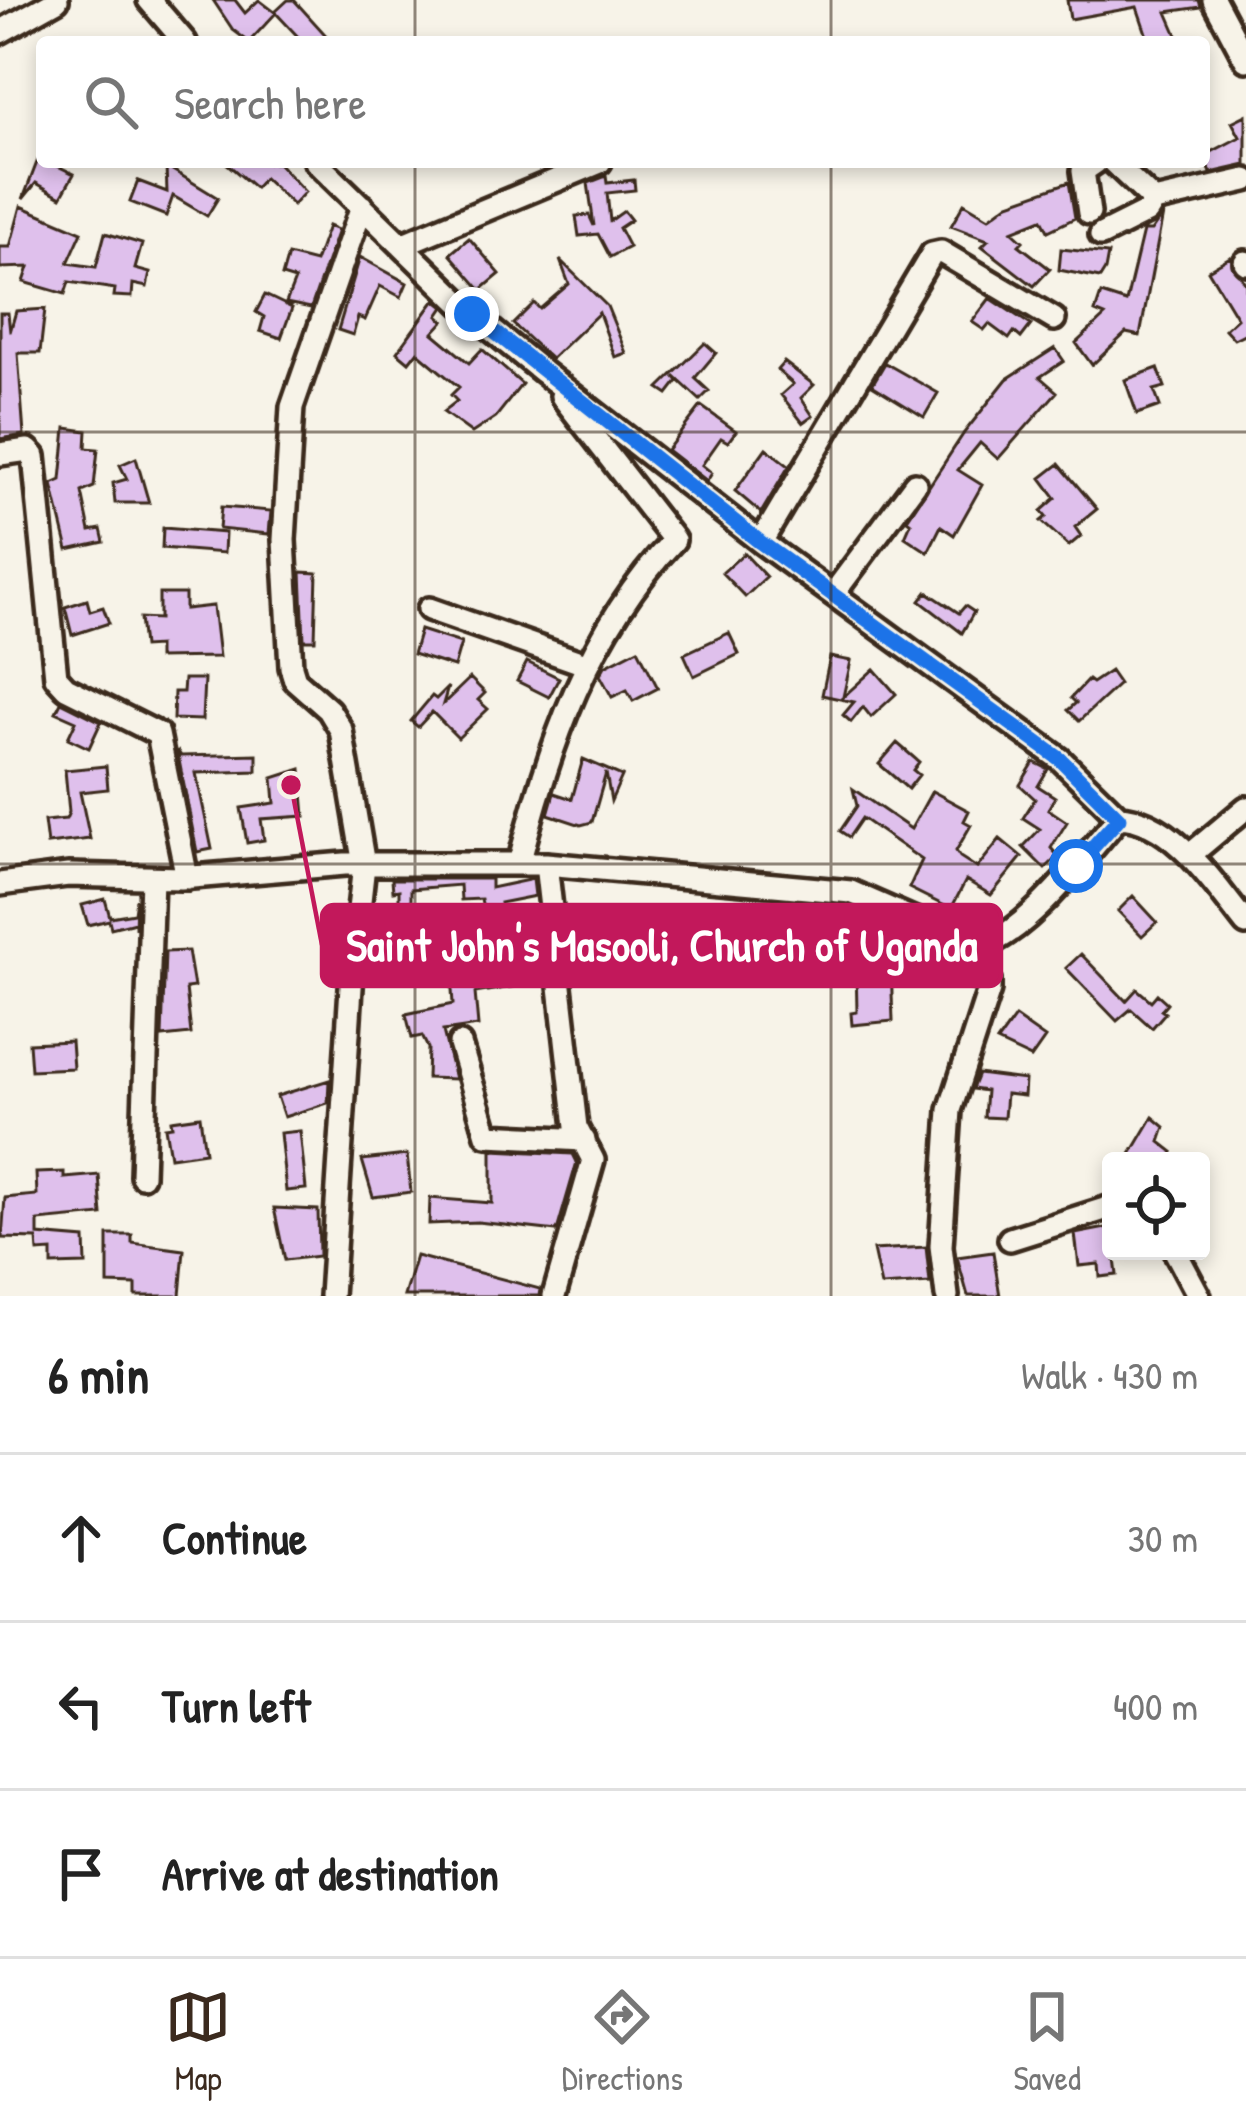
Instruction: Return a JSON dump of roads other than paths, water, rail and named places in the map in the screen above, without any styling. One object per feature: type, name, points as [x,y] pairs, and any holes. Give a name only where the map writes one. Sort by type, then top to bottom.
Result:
[{"type":"street","points":[[0,32],[57,0]]},
{"type":"street","points":[[149,0],[180,36]]},
{"type":"street","points":[[1214,0],[1246,60]]},
{"type":"street","points":[[322,168],[543,372],[760,542],[1060,759],[1119,818],[1142,818],[1190,856],[1246,923]]},
{"type":"street","points":[[401,245],[586,168]]},
{"type":"street","points":[[1087,168],[1083,171],[1090,213]]},
{"type":"street","points":[[1119,168],[1154,201]]},
{"type":"street","points":[[1101,235],[1147,212],[1154,201],[1246,180]]},
{"type":"street","points":[[331,1296],[352,972],[364,865],[341,730],[328,710],[295,680],[291,667],[284,540],[292,407],[362,206]]},
{"type":"street","points":[[760,542],[932,254],[941,252],[1054,319]]},
{"type":"street","points":[[519,864],[554,737],[608,622],[674,540],[543,372]]},
{"type":"street","points":[[0,454],[28,450],[34,456],[56,677],[66,688],[158,734],[187,878]]},
{"type":"street","points":[[834,593],[915,484]]},
{"type":"street","points":[[428,609],[588,665]]},
{"type":"street","points":[[1190,856],[1246,808]]},
{"type":"street","points":[[0,884],[68,875],[187,878],[364,865],[546,864],[851,892],[977,947],[991,944],[1022,921],[1119,818]]},
{"type":"street","points":[[546,864],[576,1127],[593,1160],[554,1296]]},
{"type":"street","points":[[142,1177],[152,878]]},
{"type":"street","points":[[943,970],[989,980],[950,1110],[940,1246],[947,1296]]},
{"type":"street","points":[[460,1044],[487,1135],[584,1140]]},
{"type":"street","points":[[1010,1239],[1102,1210]]},
{"type":"street","points":[[1179,1260],[1198,1296]]},
{"type":"place","name":"Saint John's Masooli, Church of Uganda","points":[[291,785]]}]
